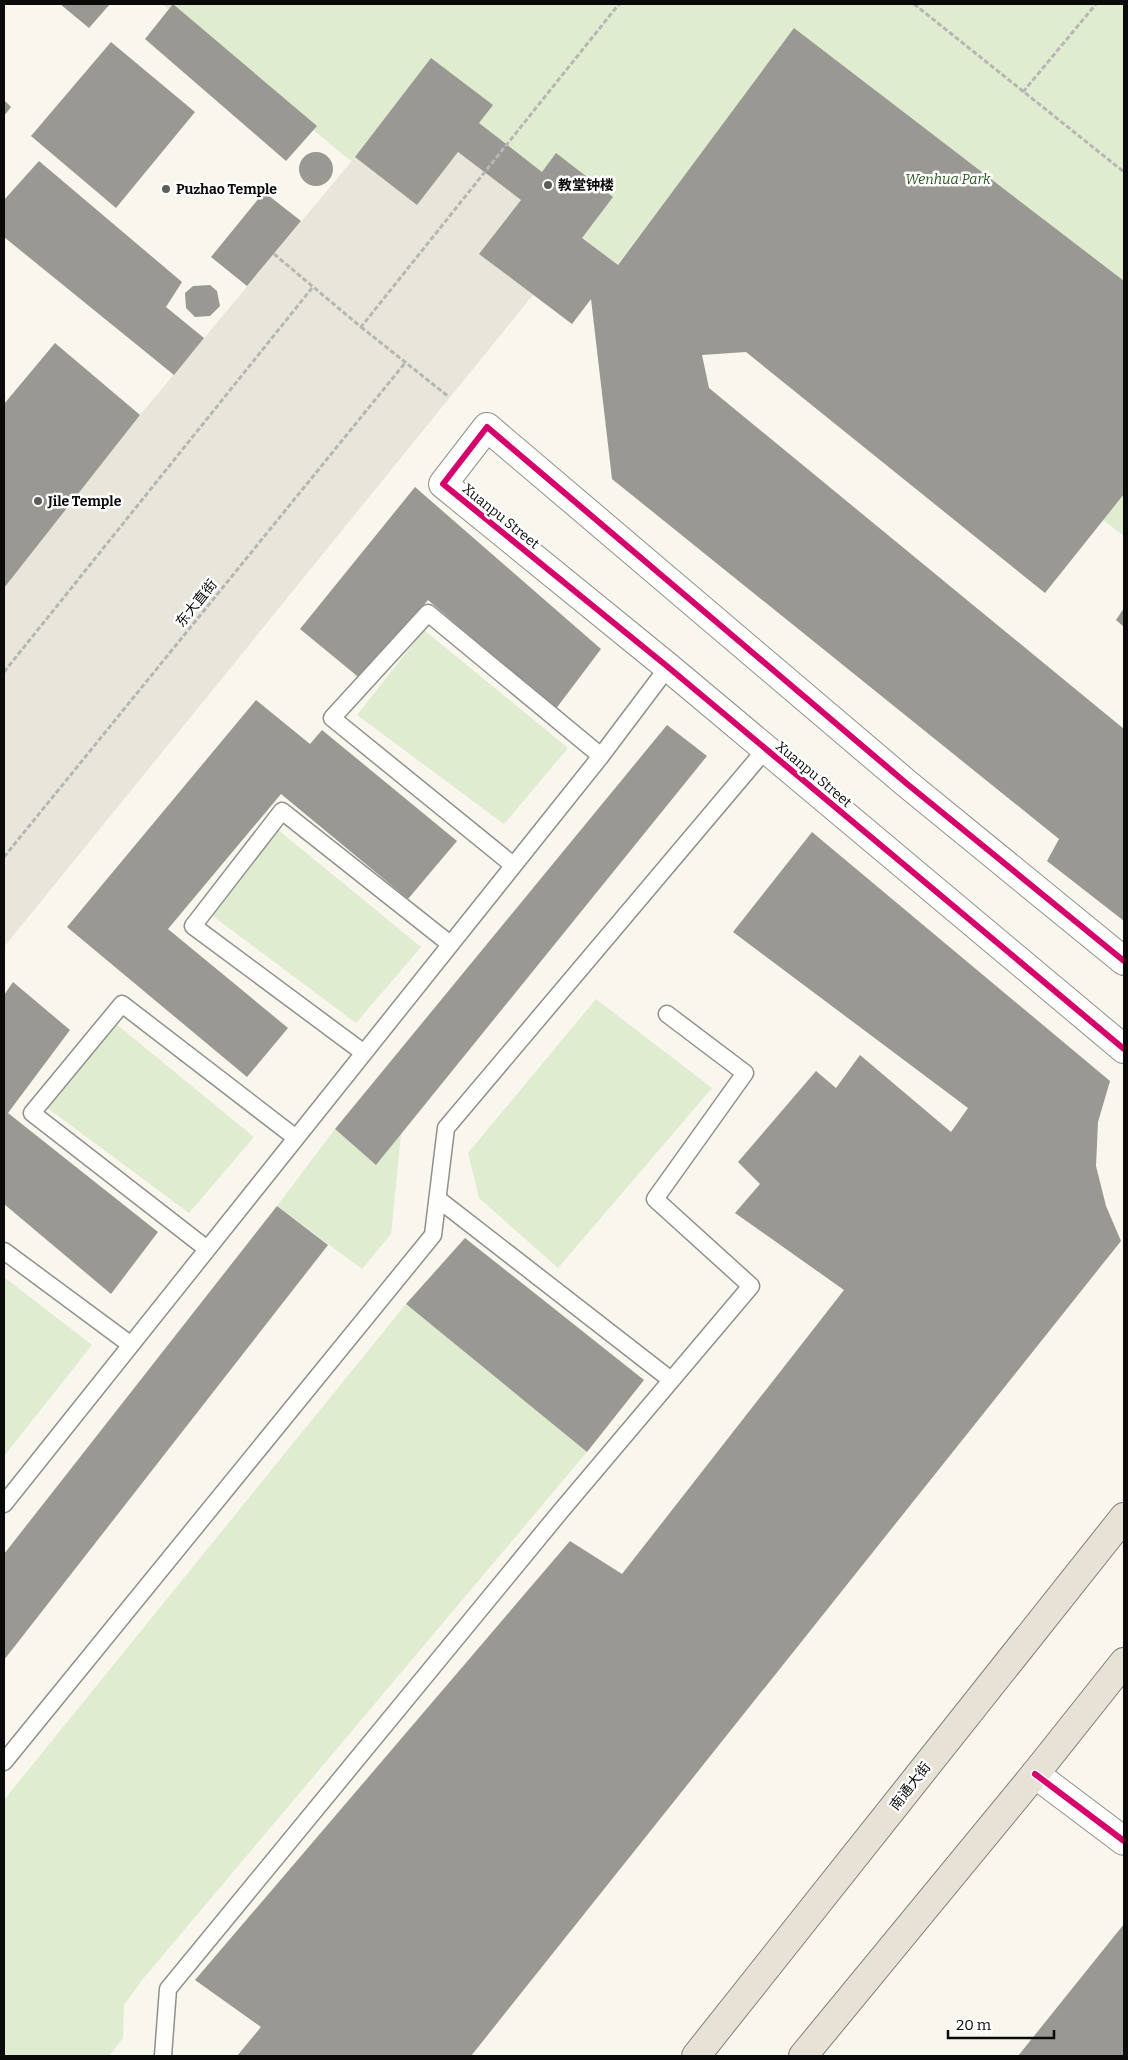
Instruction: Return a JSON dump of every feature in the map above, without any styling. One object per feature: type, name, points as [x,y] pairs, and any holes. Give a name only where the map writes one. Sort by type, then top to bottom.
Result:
[{"type":"highway","name":"南通大街","points":[[696,2056],[1124,1517]]},
{"type":"highway","points":[[802,2056],[1035,1774],[1124,1662]]},
{"type":"street","name":"Xuanpu Street","points":[[1124,961],[906,783],[487,427],[443,484],[668,667],[1124,1049]]},
{"type":"street","points":[[1035,1774],[1124,1841]]},
{"type":"lane","points":[[514,865],[332,718],[428,613],[601,756]]},
{"type":"lane","points":[[4,1504],[601,756],[668,667]]},
{"type":"lane","points":[[4,1762],[433,1235],[446,1128],[765,750]]},
{"type":"lane","points":[[364,1053],[192,926],[282,811],[450,944]]},
{"type":"lane","points":[[208,1249],[32,1114],[122,1004],[296,1138]]},
{"type":"lane","points":[[163,2056],[168,1989],[560,1512],[751,1286],[656,1200],[745,1072],[667,1014]]},
{"type":"lane","points":[[438,1200],[671,1380]]},
{"type":"lane","points":[[4,1251],[131,1346]]},
{"type":"path","points":[[361,327],[619,4]]},
{"type":"path","points":[[914,4],[1124,172]]},
{"type":"path","points":[[1023,92],[1096,4]]},
{"type":"path","points":[[274,254],[312,288],[449,397]]},
{"type":"path","points":[[4,672],[312,288]]},
{"type":"green space","name":"Wenhua Park","points":[[162,4],[1124,4],[1124,536],[674,190],[572,324],[479,254],[520,200],[458,152],[417,205],[347,158]]},
{"type":"green space","points":[[424,630],[568,748],[504,824],[357,715]]},
{"type":"green space","points":[[277,829],[421,947],[356,1023],[210,914]]},
{"type":"green space","points":[[596,999],[712,1088],[558,1268],[479,1198],[468,1153]]},
{"type":"green space","points":[[110,1019],[254,1137],[189,1213],[42,1104]]},
{"type":"green space","points":[[335,1129],[376,1165],[401,1134],[391,1234],[362,1269],[277,1206]]},
{"type":"green space","points":[[4,1277],[92,1345],[4,1456]]},
{"type":"green space","points":[[406,1304],[587,1452],[142,1980],[124,2005],[123,2038],[109,2056],[4,2056],[4,1800]]},
{"type":"shaded area","points":[[458,152],[521,200],[480,254],[533,295],[4,947],[4,587],[140,415],[355,157],[417,205]]},
{"type":"building","points":[[60,4],[110,4],[89,28]]},
{"type":"building","points":[[173,4],[317,126],[286,161],[145,39]]},
{"type":"building","points":[[794,28],[1124,281],[1124,494],[1045,593],[746,352],[702,355],[709,388],[1124,729],[1124,921],[1047,861],[1059,839],[612,479],[591,299],[572,324],[479,254],[521,200],[458,152],[417,205],[355,157],[431,58],[493,105],[479,123],[542,172],[556,153],[613,197],[582,238],[618,265]]},
{"type":"building","points":[[111,42],[195,112],[116,208],[31,136]]},
{"type":"building","points":[[4,100],[11,107],[4,116]]},
{"type":"building","points":[[316,152],[323,153],[328,157],[332,162],[332,176],[328,181],[323,185],[316,186],[309,185],[304,181],[300,176],[299,169],[300,162],[304,157],[309,153]]},
{"type":"building","points":[[39,161],[182,282],[166,307],[204,338],[174,375],[4,237],[4,200]]},
{"type":"building","points":[[264,192],[301,221],[247,286],[211,257]]},
{"type":"building","points":[[210,285],[217,291],[220,306],[210,316],[195,317],[186,308],[185,293],[193,286]]},
{"type":"building","name":"Jile Temple","points":[[55,343],[140,415],[4,588],[4,404]]},
{"type":"building","points":[[415,487],[601,649],[555,710],[428,600],[362,680],[300,629]]},
{"type":"building","points":[[1124,608],[1124,627],[1116,620]]},
{"type":"building","points":[[256,700],[310,744],[322,730],[457,841],[408,899],[281,794],[168,929],[288,1028],[247,1077],[67,927]]},
{"type":"building","points":[[667,725],[707,756],[376,1165],[335,1129]]},
{"type":"building","points":[[812,832],[1110,1081],[1098,1122],[1096,1166],[1106,1206],[1121,1241],[471,2056],[237,2056],[261,2027],[195,1980],[570,1541],[622,1574],[844,1290],[735,1213],[760,1184],[738,1162],[816,1071],[836,1088],[860,1055],[951,1132],[968,1108],[733,932]]},
{"type":"building","points":[[13,982],[70,1030],[8,1113],[158,1232],[111,1294],[4,1204],[4,995]]},
{"type":"building","points":[[277,1206],[328,1245],[4,1660],[4,1554]]},
{"type":"building","points":[[465,1238],[644,1380],[587,1452],[406,1304]]},
{"type":"building","points":[[1124,1924],[1124,2056],[1018,2056]]},
{"type":"cycle path","points":[[1124,961],[906,783],[487,427],[443,484],[668,667],[1124,1049]]},
{"type":"cycle path","points":[[1035,1774],[1124,1841]]},
{"type":"place","name":"教堂钟楼","points":[[548,185]]},
{"type":"place","name":"Puzhao Temple","points":[[166,189]]},
{"type":"place","name":"Jile Temple","points":[[38,501]]}]
